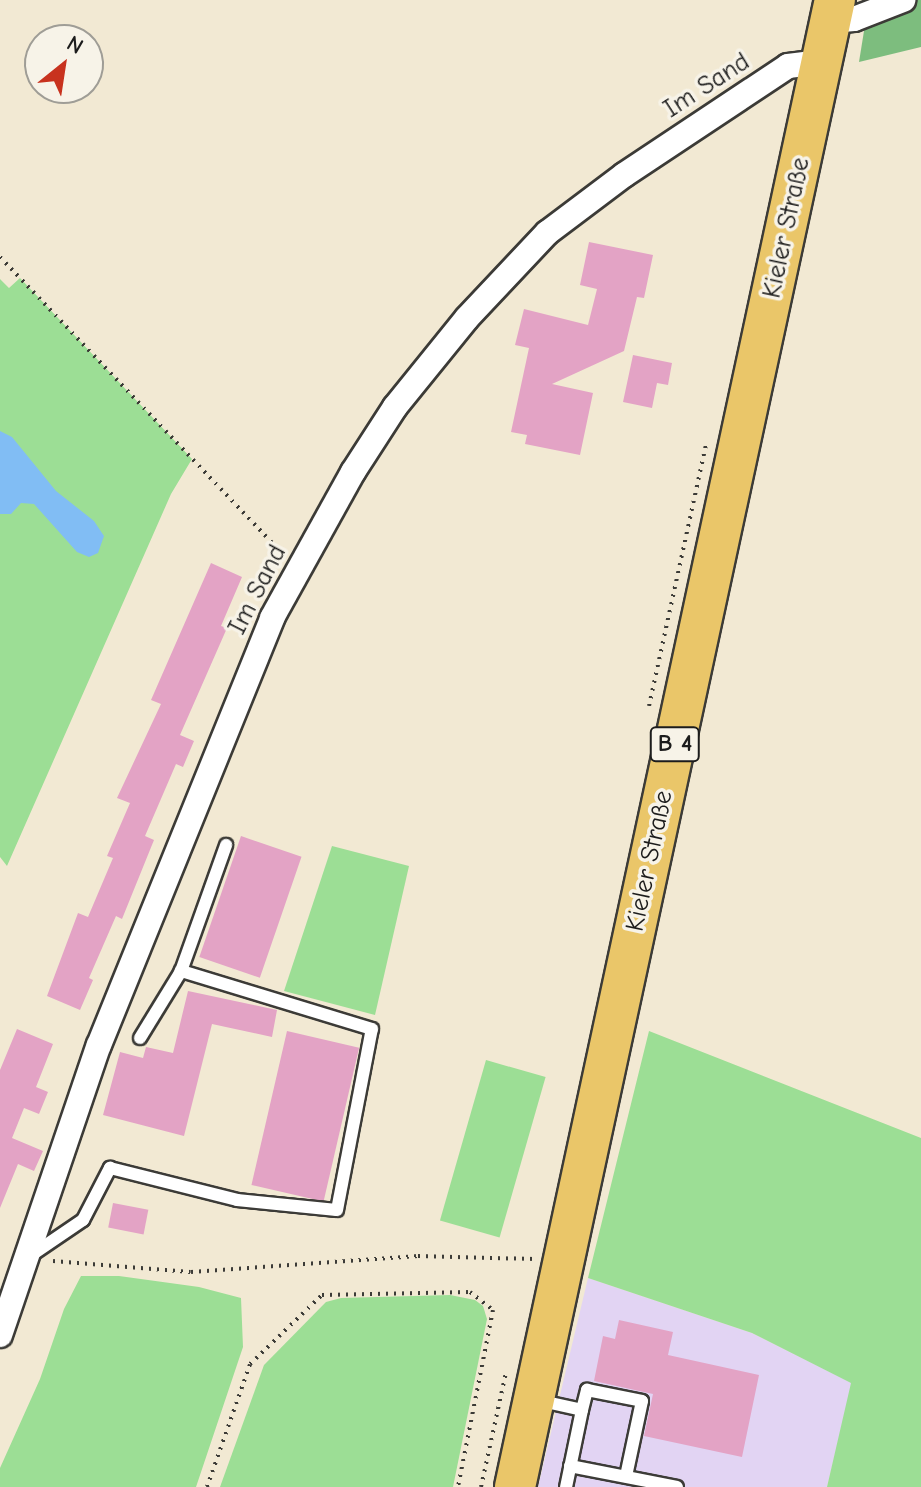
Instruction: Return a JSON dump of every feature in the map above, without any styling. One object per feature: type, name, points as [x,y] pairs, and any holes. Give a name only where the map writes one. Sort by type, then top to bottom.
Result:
[{"type":"main road","name":"Kieler Straße","points":[[515,1487],[833,11]]},
{"type":"street","points":[[833,11],[854,19],[903,0]]},
{"type":"street","name":"Im Sand","points":[[0,1335],[104,1031],[272,618],[353,472],[395,407],[467,318],[547,233],[624,175],[788,66],[823,62]]},
{"type":"lane","points":[[140,1038],[181,971],[226,845]]},
{"type":"lane","points":[[27,1258],[83,1220],[110,1168],[237,1200],[337,1210],[372,1029],[181,971]]},
{"type":"lane","points":[[566,1487],[587,1390],[642,1401],[626,1476]]},
{"type":"lane","points":[[534,1400],[582,1410]]},
{"type":"lane","points":[[570,1466],[677,1487]]},
{"type":"path","points":[[0,257],[299,569]]},
{"type":"path","points":[[27,1258],[191,1272],[418,1256],[515,1257],[563,1264]]},
{"type":"path","points":[[207,1487],[250,1364],[322,1295],[470,1292],[493,1310],[458,1487]]},
{"type":"shaded area","points":[[588,1278],[752,1333],[852,1383],[827,1487],[538,1487]]},
{"type":"green space","points":[[869,0],[921,0],[921,47],[859,62]]},
{"type":"green space","points":[[20,278],[192,459],[171,494],[7,866],[0,857],[0,279],[9,288]]},
{"type":"green space","points":[[332,846],[409,866],[375,1015],[284,991]]},
{"type":"green space","points":[[649,1031],[921,1138],[921,1487],[827,1487],[851,1383],[752,1333],[588,1278]]},
{"type":"green space","points":[[486,1060],[546,1077],[500,1238],[440,1221]]},
{"type":"green space","points":[[81,1276],[119,1276],[199,1287],[241,1298],[243,1347],[196,1487],[0,1487],[0,1468],[40,1379],[64,1309]]},
{"type":"green space","points":[[450,1295],[475,1300],[483,1306],[487,1319],[453,1487],[220,1487],[264,1365],[326,1302],[341,1298]]},
{"type":"water","points":[[0,431],[12,437],[56,491],[94,521],[104,536],[98,553],[89,557],[77,552],[34,504],[21,503],[11,514],[0,514]]},
{"type":"building","points":[[589,242],[653,255],[644,298],[637,297],[624,351],[552,384],[593,393],[580,455],[525,444],[527,435],[511,432],[529,348],[515,345],[524,309],[588,325],[597,289],[580,285]]},
{"type":"building","points":[[633,355],[672,363],[668,385],[657,383],[652,408],[623,402]]},
{"type":"building","points":[[211,563],[242,577],[221,626],[227,628],[180,735],[194,741],[183,767],[176,764],[145,836],[154,840],[122,919],[116,916],[89,978],[93,980],[80,1010],[47,996],[78,913],[88,917],[113,858],[107,856],[130,803],[117,798],[161,704],[151,700]]},
{"type":"building","points":[[241,836],[302,857],[260,978],[199,957]]},
{"type":"building","points":[[188,991],[277,1010],[272,1037],[212,1024],[184,1136],[103,1115],[120,1052],[143,1058],[146,1047],[173,1053]]},
{"type":"building","points":[[17,1029],[53,1044],[36,1087],[48,1092],[39,1114],[24,1108],[12,1138],[43,1151],[34,1171],[18,1164],[0,1208],[0,1070]]},
{"type":"building","points":[[287,1031],[359,1048],[324,1202],[251,1185]]},
{"type":"building","points":[[113,1203],[148,1210],[144,1234],[108,1228]]},
{"type":"building","points":[[619,1320],[673,1332],[668,1355],[759,1375],[742,1457],[644,1436],[653,1394],[594,1381],[603,1336],[615,1339]]}]
